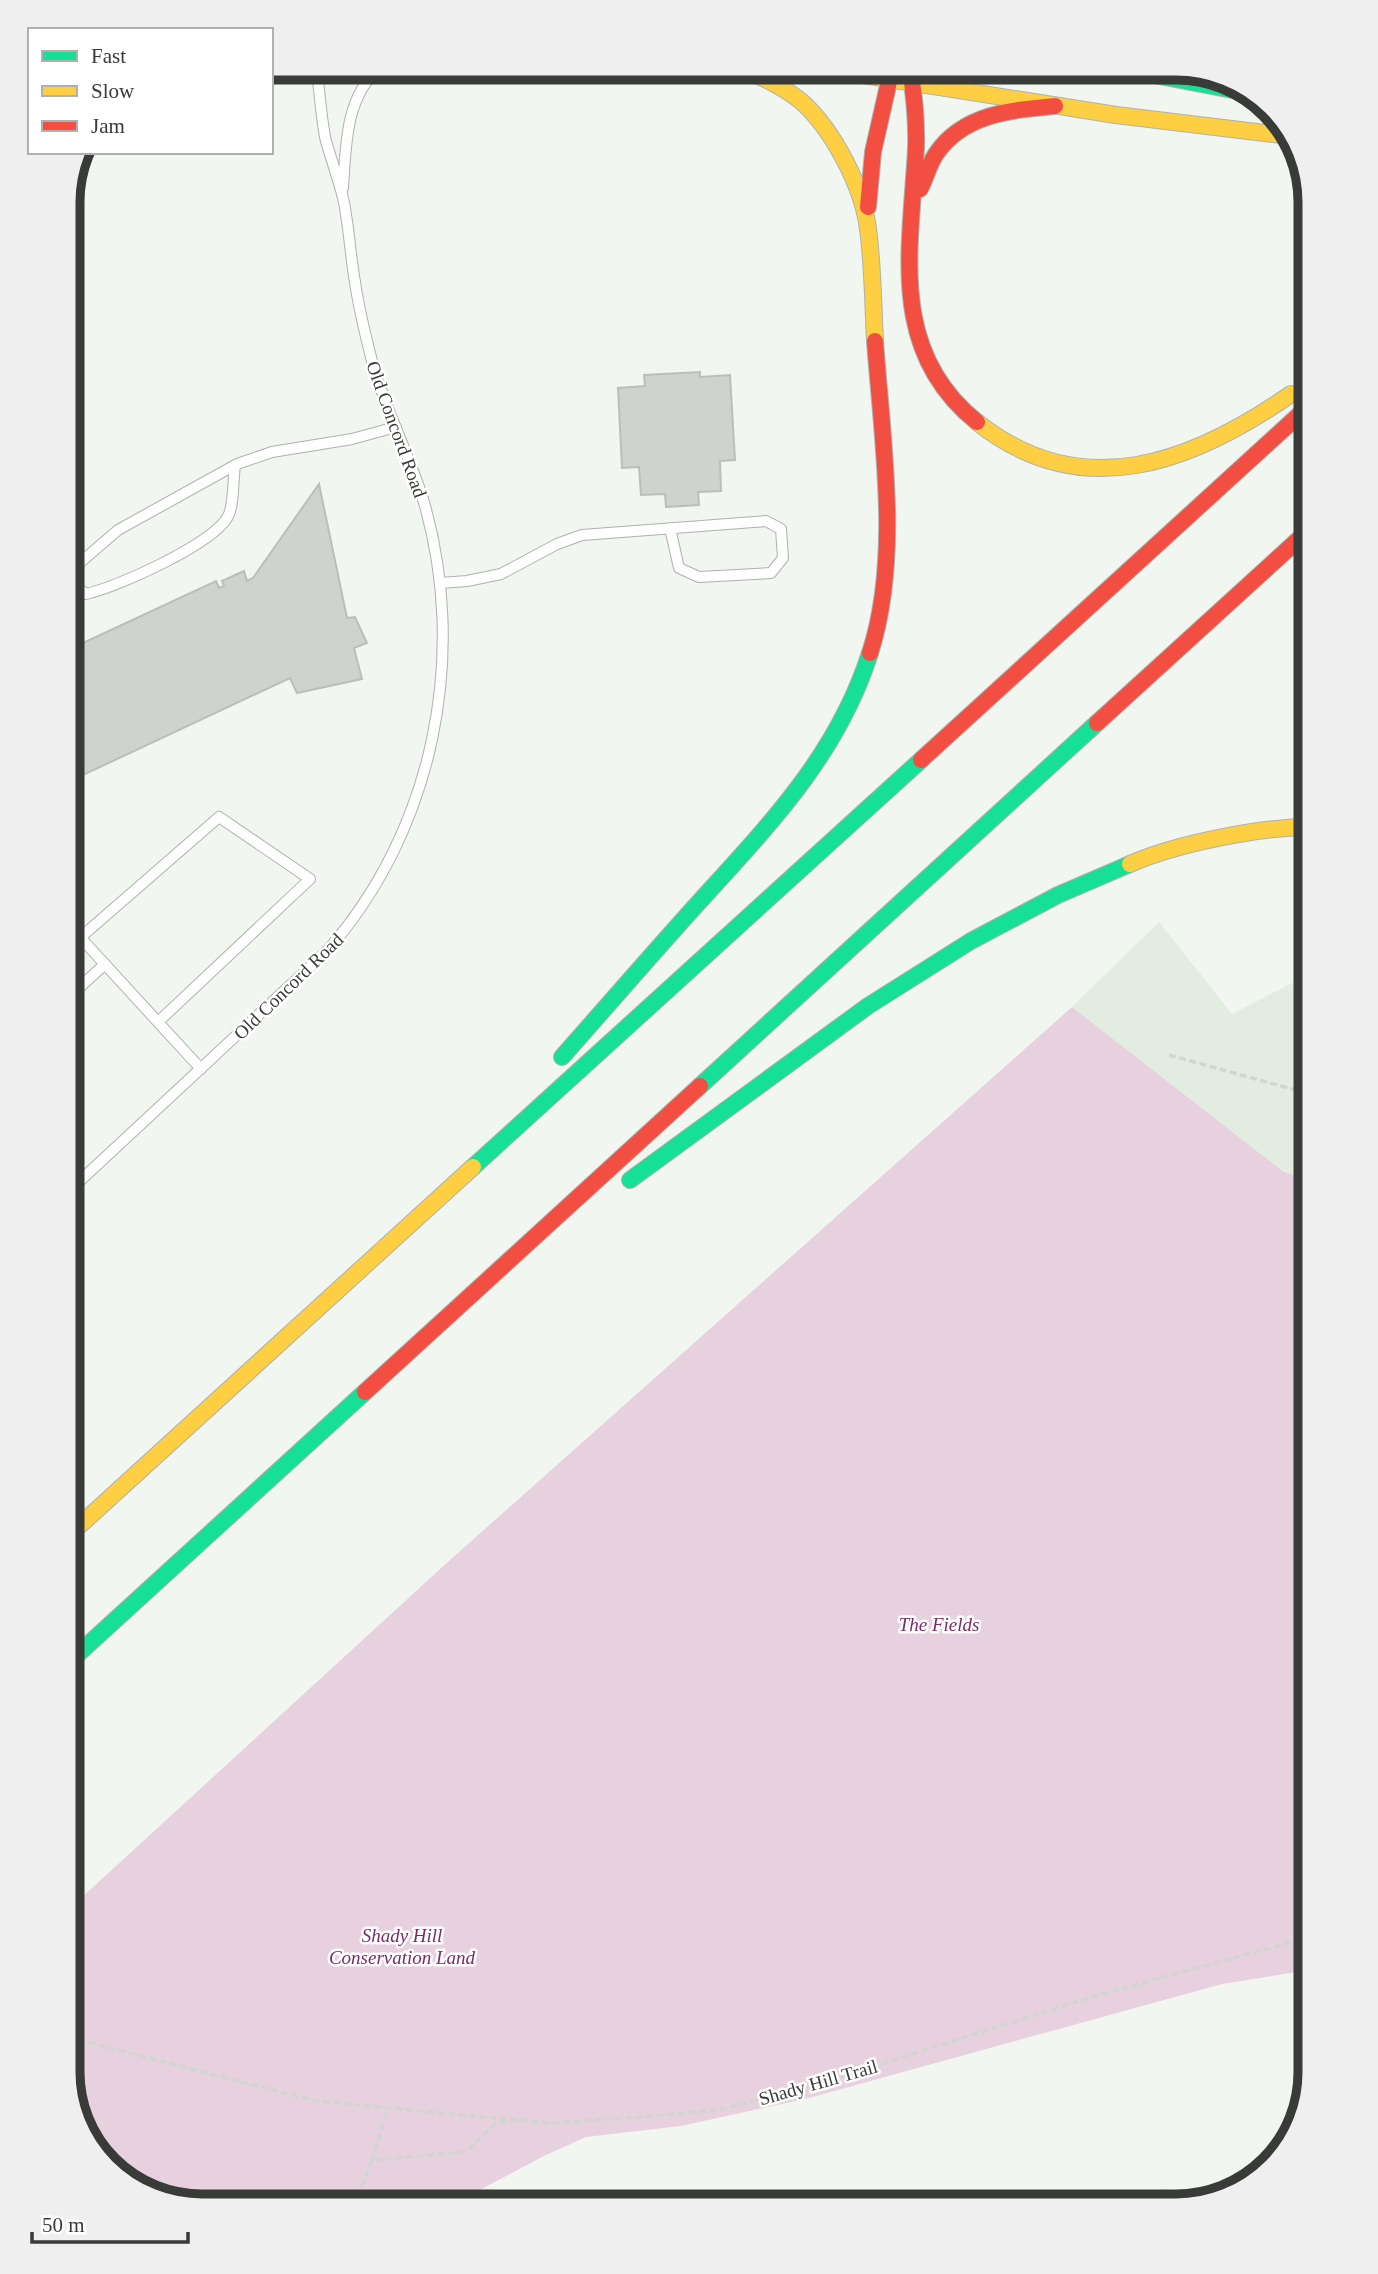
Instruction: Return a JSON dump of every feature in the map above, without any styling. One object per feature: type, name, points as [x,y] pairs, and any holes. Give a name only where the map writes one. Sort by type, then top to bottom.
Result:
[{"type":"main road","points":[[767,81],[786,90],[806,106],[823,125],[850,171],[868,226]]},
{"type":"main road","points":[[552,1069],[765,829],[814,769],[857,690],[872,648],[882,594],[887,530],[868,226],[869,184],[889,81]]},
{"type":"main road","points":[[911,81],[916,145],[910,206],[909,295],[915,328],[925,357],[942,387],[968,416],[1009,447],[1052,463],[1081,468],[1122,467],[1165,459],[1202,448],[1257,420],[1298,389]]},
{"type":"main road","points":[[934,81],[1055,106],[1276,134]]},
{"type":"main road","points":[[1188,82],[1211,86]]},
{"type":"main road","points":[[910,206],[934,157],[946,140],[963,126],[986,116],[1055,106]]},
{"type":"main road","points":[[80,1525],[1298,416]]},
{"type":"main road","points":[[80,1651],[1298,540]]},
{"type":"main road","points":[[612,1193],[869,1006],[971,942],[1047,901],[1138,860],[1194,844],[1298,827]]},
{"type":"main road","points":[[436,1201],[534,1089]]},
{"type":"main road","points":[[478,1290],[590,1209]]},
{"type":"lane","name":"Old Concord Road","points":[[80,1180],[340,937],[373,889],[393,851],[420,786],[436,716],[444,653],[440,583],[423,498],[382,392],[367,341],[355,284],[343,198],[325,136],[318,80]]},
{"type":"lane","name":"Old Concord Road","points":[[343,198],[347,145],[354,104],[369,80]]},
{"type":"lane","points":[[81,562],[118,530],[235,465],[272,452],[352,439],[396,427]]},
{"type":"lane","points":[[81,590],[86,594],[106,589],[138,575],[213,534],[229,516],[235,465]]},
{"type":"lane","points":[[440,583],[487,578],[517,567],[557,544],[596,533],[766,521],[781,529],[783,558],[771,573],[699,577],[678,568],[670,528]]},
{"type":"lane","points":[[158,1022],[310,879],[219,817],[81,937],[105,964],[158,1022],[201,1069]]},
{"type":"lane","points":[[81,986],[105,964]]},
{"type":"path","points":[[1168,1055],[1298,1091]]},
{"type":"path","name":"Shady Hill Trail","points":[[80,2040],[316,2101],[547,2123],[718,2110],[808,2087],[1095,1996],[1298,1940]]},
{"type":"path","points":[[359,2193],[388,2108]]},
{"type":"path","points":[[372,2160],[466,2152],[495,2124],[508,2120]]},
{"type":"shaded area","points":[[1159,922],[1232,1014],[1298,980],[1298,1176],[1284,1172],[1072,1007]]},
{"type":"green space","name":"The Fields","points":[[1072,1007],[1284,1172],[1298,1176],[1298,1972],[1222,1984],[809,2098],[681,2126],[586,2137],[473,2193],[194,2193],[178,2191],[148,2181],[111,2152],[93,2126],[85,2103],[80,2072],[80,1899],[450,1560]]},
{"type":"building","points":[[700,372],[700,377],[730,375],[735,460],[720,461],[721,491],[698,492],[699,505],[666,507],[665,494],[641,495],[639,467],[622,468],[618,388],[645,386],[644,375]]},
{"type":"building","points":[[319,484],[347,618],[355,617],[367,643],[354,648],[362,679],[297,693],[290,678],[81,776],[81,644],[216,581],[219,588],[224,586],[222,581],[244,571],[247,581],[253,578]]},
{"type":"traffic: fast","points":[[1188,82],[1211,86]]},
{"type":"traffic: fast","points":[[562,1057],[752,844],[799,786],[840,724],[870,653]]},
{"type":"traffic: fast","points":[[700,1086],[1097,723]]},
{"type":"traffic: fast","points":[[473,1167],[921,760]]},
{"type":"traffic: fast","points":[[630,1180],[868,1006],[971,941],[1058,895],[1130,864]]},
{"type":"traffic: fast","points":[[80,1652],[365,1392]]},
{"type":"traffic: slow","points":[[768,81],[802,102],[814,114],[845,160],[860,195],[868,229],[875,341]]},
{"type":"traffic: slow","points":[[899,81],[1116,115],[1277,134]]},
{"type":"traffic: slow","points":[[977,422],[1017,448],[1057,463],[1097,468],[1137,465],[1176,455],[1215,439],[1291,394]]},
{"type":"traffic: slow","points":[[1130,864],[1218,838],[1298,828]]},
{"type":"traffic: slow","points":[[80,1525],[473,1167]]},
{"type":"traffic: jam","points":[[868,207],[873,152],[889,81]]},
{"type":"traffic: jam","points":[[912,81],[916,138],[909,260],[911,296],[917,330],[929,363],[948,394],[977,422]]},
{"type":"traffic: jam","points":[[920,189],[936,154],[960,130],[989,116],[1055,106]]},
{"type":"traffic: jam","points":[[870,653],[885,578],[887,538],[885,457],[875,341]]},
{"type":"traffic: jam","points":[[921,760],[1298,416]]},
{"type":"traffic: jam","points":[[1097,723],[1298,540]]},
{"type":"traffic: jam","points":[[365,1392],[700,1086]]},
{"type":"park label","name":"Shady Hill Conservation Land","points":[[402,1946]]}]
